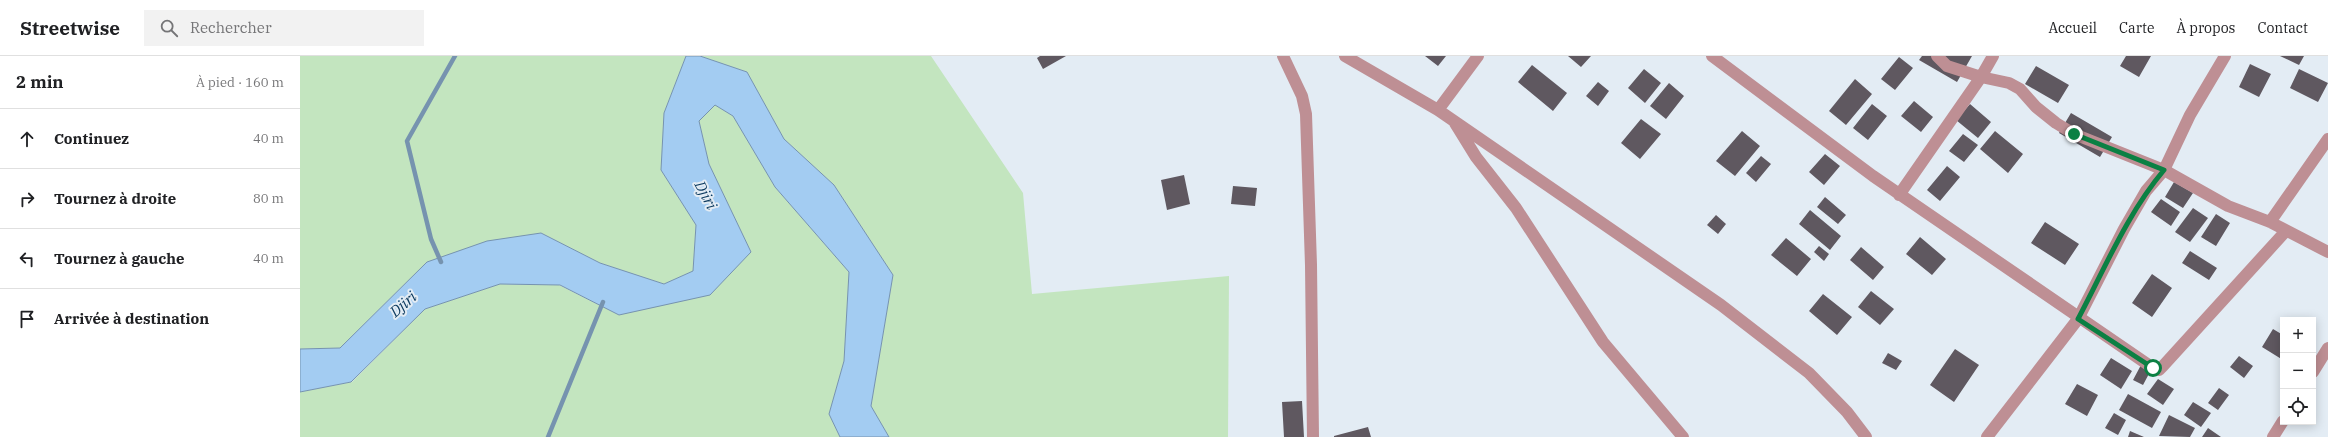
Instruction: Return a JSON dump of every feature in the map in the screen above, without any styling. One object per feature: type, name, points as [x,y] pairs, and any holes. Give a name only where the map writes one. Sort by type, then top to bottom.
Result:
[{"type":"street","points":[[1284,56],[1302,96],[1306,114],[1311,265],[1313,437]]},
{"type":"street","points":[[1345,56],[1438,110],[1721,305],[1803,368],[1847,412],[1866,437]]},
{"type":"street","points":[[1438,110],[1478,56]]},
{"type":"street","points":[[1712,56],[1899,195],[2078,319],[2153,368],[2159,370],[2285,232]]},
{"type":"street","points":[[1937,56],[1947,66],[1981,77],[2009,83],[2056,123],[2074,134],[2164,170],[2228,206],[2270,222],[2285,232],[2328,252]]},
{"type":"street","points":[[1899,195],[1981,77],[1993,56]]},
{"type":"street","points":[[1987,437],[2078,319],[2124,229],[2146,192],[2164,170],[2190,115],[2225,56]]},
{"type":"street","points":[[1453,120],[1463,138],[1516,208],[1603,342],[1684,437]]},
{"type":"street","points":[[2270,222],[2328,139]]},
{"type":"street","points":[[2316,367],[2328,348]]},
{"type":"street","points":[[2273,437],[2280,425]]},
{"type":"green space","points":[[300,56],[686,56],[664,113],[661,170],[696,225],[693,271],[664,284],[600,263],[541,233],[427,262],[340,348],[300,349]]},
{"type":"green space","points":[[700,56],[931,56],[1023,193],[1032,294],[1229,276],[1228,437],[889,437],[871,406],[893,275],[834,185],[784,139],[747,72]]},
{"type":"green space","points":[[715,105],[733,116],[775,187],[849,272],[844,361],[829,414],[840,437],[300,437],[300,392],[352,382],[425,309],[500,284],[559,285],[619,315],[751,252],[709,164],[699,121]]},
{"type":"water","name":"Djiri","points":[[686,56],[700,56],[747,72],[784,139],[834,185],[893,275],[871,406],[889,437],[840,437],[829,414],[844,361],[849,272],[775,187],[733,116],[715,105],[699,121],[709,164],[751,252],[710,295],[619,315],[560,285],[500,284],[425,309],[351,382],[300,392],[300,349],[340,348],[427,262],[487,241],[541,233],[600,263],[664,284],[693,271],[696,225],[661,170],[664,113]]},
{"type":"building","points":[[1040,56],[1066,56],[1043,69],[1037,58]]},
{"type":"building","points":[[1425,56],[1446,56],[1438,66]]},
{"type":"building","points":[[1568,56],[1591,56],[1581,67]]},
{"type":"building","points":[[1922,56],[1972,56],[1957,82],[1919,60]]},
{"type":"building","points":[[2126,56],[2151,56],[2139,77],[2120,66]]},
{"type":"building","points":[[2280,56],[2304,56],[2299,65]]},
{"type":"building","points":[[1899,57],[1913,68],[1895,90],[1881,79]]},
{"type":"building","points":[[2250,64],[2271,74],[2259,97],[2239,87]]},
{"type":"building","points":[[1532,65],[1567,93],[1553,111],[1518,82]]},
{"type":"building","points":[[2036,66],[2069,85],[2058,103],[2025,84]]},
{"type":"building","points":[[1644,69],[1661,83],[1645,103],[1628,88]]},
{"type":"building","points":[[2299,69],[2328,83],[2318,102],[2290,88]]},
{"type":"building","points":[[1855,79],[1872,94],[1846,125],[1829,111]]},
{"type":"building","points":[[1598,82],[1609,91],[1598,106],[1586,96]]},
{"type":"building","points":[[1669,83],[1684,96],[1666,119],[1650,106]]},
{"type":"building","points":[[1914,101],[1933,117],[1921,132],[1901,116]]},
{"type":"building","points":[[1872,104],[1887,116],[1868,140],[1853,128]]},
{"type":"building","points":[[1970,104],[1991,122],[1978,138],[1956,120]]},
{"type":"building","points":[[2071,113],[2112,137],[2100,157],[2059,133]]},
{"type":"building","points":[[1641,119],[1661,134],[1640,159],[1621,143]]},
{"type":"building","points":[[1742,131],[1760,146],[1735,176],[1716,161]]},
{"type":"building","points":[[1995,131],[2023,154],[2008,173],[1980,149]]},
{"type":"building","points":[[1963,134],[1978,145],[1964,162],[1949,151]]},
{"type":"building","points":[[1825,154],[1840,166],[1824,185],[1809,172]]},
{"type":"building","points":[[1761,156],[1771,164],[1756,182],[1746,173]]},
{"type":"building","points":[[1947,166],[1960,177],[1940,201],[1927,190]]},
{"type":"building","points":[[1184,175],[1190,204],[1167,210],[1161,180]]},
{"type":"building","points":[[2174,182],[2193,193],[2183,208],[2165,197]]},
{"type":"building","points":[[1233,186],[1257,188],[1255,206],[1231,204]]},
{"type":"building","points":[[1825,197],[1846,215],[1838,224],[1817,207]]},
{"type":"building","points":[[2161,199],[2180,212],[2171,226],[2151,212]]},
{"type":"building","points":[[2193,208],[2208,218],[2190,242],[2175,232]]},
{"type":"building","points":[[1810,210],[1841,236],[1830,250],[1799,224]]},
{"type":"building","points":[[2216,214],[2230,223],[2216,246],[2201,237]]},
{"type":"building","points":[[1716,215],[1726,224],[1718,234],[1707,225]]},
{"type":"building","points":[[2045,222],[2079,244],[2065,265],[2031,243]]},
{"type":"building","points":[[1920,237],[1946,259],[1932,275],[1906,254]]},
{"type":"building","points":[[1786,238],[1811,259],[1797,276],[1771,255]]},
{"type":"building","points":[[1819,246],[1829,254],[1824,261],[1814,252]]},
{"type":"building","points":[[1861,247],[1884,267],[1873,280],[1850,260]]},
{"type":"building","points":[[2190,251],[2217,268],[2209,280],[2182,263]]},
{"type":"building","points":[[2152,274],[2172,288],[2152,317],[2132,303]]},
{"type":"building","points":[[1871,291],[1894,309],[1880,325],[1858,307]]},
{"type":"building","points":[[1823,294],[1852,317],[1837,335],[1809,311]]},
{"type":"building","points":[[2273,329],[2280,333],[2280,358],[2262,347]]},
{"type":"building","points":[[1955,349],[1979,365],[1954,402],[1930,385]]},
{"type":"building","points":[[1888,353],[1902,361],[1896,370],[1882,363]]},
{"type":"building","points":[[2239,356],[2253,366],[2244,378],[2230,367]]},
{"type":"building","points":[[2111,358],[2132,371],[2121,389],[2100,375]]},
{"type":"building","points":[[2141,365],[2151,370],[2143,385],[2133,380]]},
{"type":"building","points":[[2158,379],[2174,389],[2163,405],[2147,394]]},
{"type":"building","points":[[2077,384],[2098,395],[2087,416],[2065,404]]},
{"type":"building","points":[[2219,388],[2229,395],[2218,410],[2208,403]]},
{"type":"building","points":[[2128,394],[2161,412],[2152,428],[2119,410]]},
{"type":"building","points":[[1302,401],[1304,437],[1284,437],[1282,402]]},
{"type":"building","points":[[2193,402],[2211,413],[2201,427],[2184,415]]},
{"type":"building","points":[[2114,413],[2126,420],[2118,435],[2105,428]]},
{"type":"building","points":[[2169,415],[2195,428],[2190,437],[2159,436]]},
{"type":"building","points":[[1368,427],[1371,437],[1334,437],[1334,436]]},
{"type":"building","points":[[2208,428],[2221,437],[2202,437]]},
{"type":"building","points":[[2130,431],[2144,437],[2128,437]]},
{"type":"waterway","points":[[441,262],[431,239],[407,141],[455,56]]},
{"type":"waterway","points":[[548,437],[603,302]]},
{"type":"route","points":[[2074,134],[2164,170],[2146,192],[2124,229],[2078,319],[2153,368]]}]
